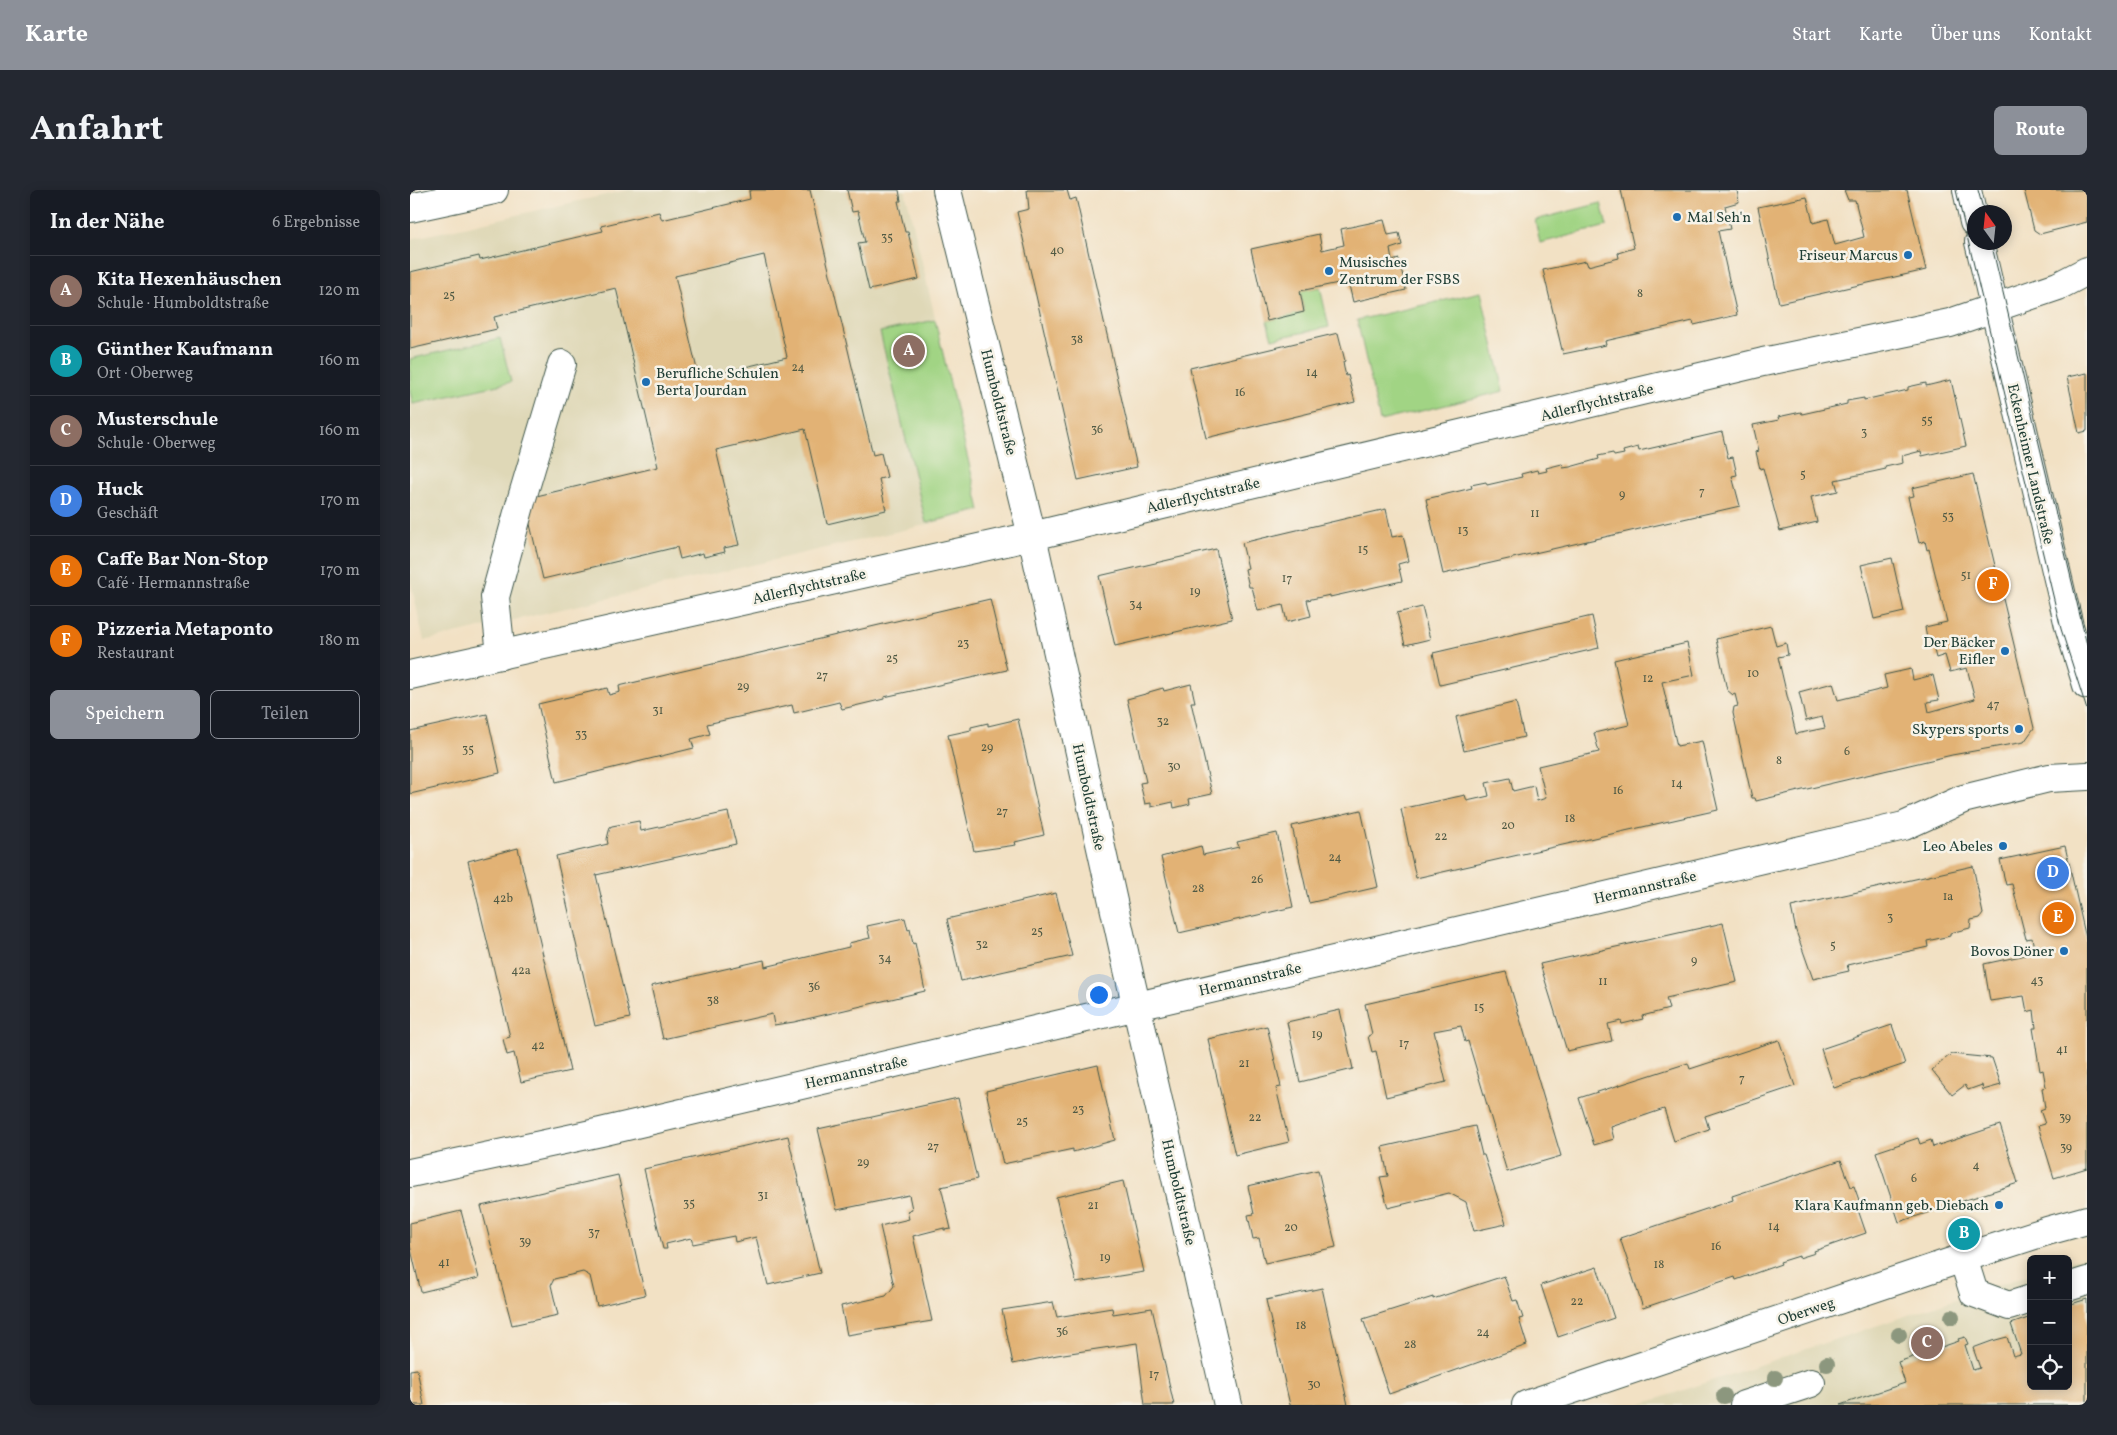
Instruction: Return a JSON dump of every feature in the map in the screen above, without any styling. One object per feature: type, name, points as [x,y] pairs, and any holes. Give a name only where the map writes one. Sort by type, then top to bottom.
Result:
[{"type":"street","points":[[410,208],[494,190]]},
{"type":"street","name":"Humboldtstraße","points":[[947,190],[1032,536],[1136,1005],[1228,1405]]},
{"type":"street","points":[[1967,190],[1970,205]]},
{"type":"street","name":"Eckenheimer Landstraße","points":[[1981,250],[2069,626],[2087,685]]},
{"type":"street","name":"Adlerflychtstraße","points":[[410,675],[1032,536],[1763,362],[1950,323],[2058,286],[2087,271]]},
{"type":"street","points":[[501,655],[495,596],[562,364]]},
{"type":"street","name":"Hermannstraße","points":[[410,1174],[601,1132],[1904,826],[1962,800],[2035,781],[2049,778],[2087,776]]},
{"type":"street","name":"Oberweg","points":[[1526,1405],[1581,1396],[1963,1258],[2055,1228],[2087,1220]]},
{"type":"street","points":[[1963,1258],[1974,1292],[2009,1306],[2028,1300]]},
{"type":"street","points":[[2072,1286],[2087,1281]]},
{"type":"street","points":[[1744,1405],[1811,1383]]},
{"type":"shaded area","name":"Berufliche Schulen Berta Jourdan","points":[[628,190],[905,190],[981,512],[424,641],[410,579],[410,239]]},
{"type":"shaded area","points":[[2087,1256],[2087,1405],[1639,1405],[2027,1275],[2027,1390],[2072,1390],[2072,1261]]},
{"type":"green space","points":[[1601,203],[1607,226],[1540,243],[1535,220]]},
{"type":"green space","points":[[1320,287],[1329,327],[1272,339],[1267,321],[1304,312],[1300,291]]},
{"type":"green space","points":[[1481,292],[1504,391],[1380,421],[1357,320]]},
{"type":"green space","points":[[935,320],[980,510],[926,523],[880,332]]},
{"type":"green space","points":[[500,338],[511,382],[413,404],[410,392],[410,359]]},
{"type":"building","points":[[810,190],[873,455],[881,453],[887,477],[879,479],[886,510],[827,524],[805,429],[716,450],[739,545],[724,548],[725,552],[704,557],[703,553],[680,559],[677,547],[543,579],[524,499],[658,467],[616,288],[494,317],[497,329],[410,349],[410,272],[479,256],[480,260],[603,231],[601,226],[659,212],[662,220],[750,199],[749,191]],"holes":[[[764,255],[787,357],[699,378],[675,276]]]},
{"type":"building","points":[[847,190],[899,190],[901,201],[898,201],[905,232],[908,232],[919,279],[869,290],[858,243],[865,242],[858,211],[852,212]]},
{"type":"building","points":[[1027,190],[1067,190],[1070,200],[1076,198],[1137,467],[1078,480],[1017,212],[1029,209]]},
{"type":"building","points":[[1621,190],[1737,190],[1739,202],[1725,206],[1730,229],[1718,231],[1737,315],[1694,325],[1693,321],[1605,341],[1606,345],[1563,354],[1543,270],[1586,261],[1588,266],[1619,258],[1618,253],[1634,248]]},
{"type":"building","points":[[1844,190],[1907,190],[1926,270],[1779,303],[1758,207],[1807,197],[1813,223],[1828,219],[1835,245],[1864,237],[1855,200],[1848,200]]},
{"type":"building","points":[[2024,190],[2087,190],[2087,222],[2040,234],[2034,230]]},
{"type":"building","name":"Musisches Zentrum der FSBS","points":[[1384,220],[1388,235],[1399,233],[1402,245],[1390,249],[1392,261],[1399,259],[1406,290],[1353,302],[1348,281],[1300,291],[1304,312],[1267,321],[1251,249],[1319,234],[1322,250],[1344,245],[1341,229]]},
{"type":"building","points":[[1338,333],[1345,361],[1343,362],[1344,368],[1346,376],[1348,375],[1355,402],[1206,438],[1190,368]]},
{"type":"building","points":[[2087,373],[2087,431],[2079,433],[2067,377]]},
{"type":"building","points":[[1951,380],[1966,446],[1922,456],[1921,451],[1902,456],[1903,463],[1885,467],[1886,469],[1835,480],[1838,491],[1811,497],[1817,522],[1780,531],[1763,468],[1760,469],[1756,452],[1759,451],[1753,425],[1779,420],[1778,417],[1847,404],[1847,401],[1864,398],[1864,400],[1908,390],[1908,387],[1926,383],[1926,386]]},
{"type":"building","points":[[1722,432],[1728,458],[1733,457],[1737,475],[1732,476],[1740,506],[1443,574],[1426,499],[1472,488],[1471,485],[1486,482],[1487,485],[1522,477],[1521,474],[1537,470],[1538,473],[1547,471],[1546,468],[1562,464],[1563,468],[1570,467],[1599,459],[1598,456],[1613,453],[1614,456],[1624,454],[1623,451],[1638,447],[1639,451]]},
{"type":"building","points":[[1973,474],[2034,728],[2024,742],[1952,755],[1756,801],[1755,798],[1752,798],[1733,713],[1734,707],[1738,706],[1735,694],[1733,695],[1727,690],[1716,639],[1771,626],[1776,646],[1786,643],[1788,655],[1778,657],[1796,734],[1825,728],[1822,717],[1806,721],[1799,692],[1833,683],[1838,700],[1887,688],[1884,675],[1911,669],[1913,680],[1933,675],[1939,700],[1927,702],[1929,712],[1975,699],[1967,668],[1950,672],[1945,655],[1936,658],[1932,642],[1927,639],[1925,627],[1947,622],[1929,549],[1927,550],[1925,541],[1919,543],[1908,497],[1914,496],[1912,488]]},
{"type":"building","points":[[1386,509],[1392,537],[1403,535],[1409,561],[1398,564],[1402,581],[1330,597],[1330,595],[1307,600],[1311,616],[1287,622],[1283,605],[1258,611],[1252,587],[1249,587],[1245,569],[1248,568],[1242,543]]},
{"type":"building","points":[[1216,549],[1232,619],[1115,646],[1099,576]]},
{"type":"building","points":[[1892,558],[1904,612],[1874,619],[1861,565]]},
{"type":"building","points":[[990,599],[1007,670],[884,697],[884,699],[842,709],[839,702],[794,713],[792,705],[707,724],[710,734],[691,739],[694,748],[556,782],[538,704],[607,688],[609,695],[620,692],[619,686]]},
{"type":"building","points":[[1422,607],[1430,639],[1405,645],[1397,613]]},
{"type":"building","points":[[1592,616],[1599,648],[1440,685],[1433,653]]},
{"type":"building","points":[[1687,643],[1694,675],[1662,682],[1677,746],[1702,741],[1718,810],[1416,878],[1401,809],[1465,795],[1467,801],[1489,796],[1486,783],[1510,778],[1513,791],[1534,786],[1537,801],[1546,798],[1538,766],[1599,752],[1594,733],[1629,725],[1614,660]]},
{"type":"building","points":[[1191,684],[1195,702],[1191,702],[1212,794],[1189,799],[1190,804],[1174,808],[1173,802],[1151,807],[1151,803],[1145,804],[1140,783],[1146,782],[1127,699],[1163,688],[1164,691]]},
{"type":"building","points":[[1516,702],[1524,737],[1464,751],[1456,717]]},
{"type":"building","points":[[487,714],[500,773],[410,794],[410,731]]},
{"type":"building","points":[[1018,719],[1044,835],[1015,842],[1016,845],[974,851],[948,735],[971,730],[971,727],[988,723],[988,726]]},
{"type":"building","points":[[1361,810],[1378,887],[1309,903],[1292,826]]},
{"type":"building","points":[[728,812],[736,844],[596,875],[630,1018],[595,1026],[556,856],[608,844],[607,839],[610,827],[612,826],[639,821],[641,831]]},
{"type":"building","points":[[1277,833],[1293,907],[1179,933],[1161,857],[1201,846],[1203,855],[1239,847],[1237,842]]},
{"type":"building","points":[[2065,846],[2087,943],[2087,1168],[2054,1178],[2038,1126],[2045,1124],[2040,1110],[2045,1108],[2042,1088],[2046,1087],[2043,1070],[2040,1071],[2033,1028],[2036,1028],[2034,1010],[2027,1012],[2024,996],[1990,1001],[1984,964],[2035,953],[2032,938],[2026,939],[2012,884],[2006,885],[2000,860]]},
{"type":"building","points":[[518,848],[570,1071],[521,1082],[514,1053],[507,1055],[503,1039],[510,1037],[468,861]]},
{"type":"building","points":[[1973,866],[1983,914],[1980,918],[1971,920],[1970,928],[1950,933],[1950,936],[1927,941],[1928,947],[1847,965],[1849,971],[1813,979],[1796,931],[1791,907]]},
{"type":"building","points":[[1056,893],[1072,956],[961,981],[947,919]]},
{"type":"building","points":[[905,918],[908,930],[910,929],[913,944],[915,943],[925,991],[794,1022],[774,1025],[772,1014],[663,1039],[651,986],[764,960],[765,967],[849,947],[849,943],[870,938],[867,926]]},
{"type":"building","points":[[1723,923],[1737,982],[1666,998],[1669,1009],[1642,1016],[1643,1019],[1622,1024],[1621,1021],[1608,1024],[1612,1041],[1567,1051],[1540,964]]},
{"type":"building","points":[[1506,972],[1561,1156],[1507,1172],[1468,1041],[1465,1042],[1461,1026],[1434,1031],[1446,1082],[1386,1097],[1376,1051],[1372,1052],[1368,1036],[1372,1034],[1365,1004]]},
{"type":"building","points":[[1340,1010],[1353,1069],[1300,1082],[1287,1022]]},
{"type":"building","points":[[1892,1025],[1905,1064],[1834,1088],[1821,1049]]},
{"type":"building","points":[[1267,1026],[1281,1087],[1276,1088],[1289,1142],[1235,1155],[1208,1039]]},
{"type":"building","points":[[1779,1040],[1795,1086],[1705,1116],[1709,1129],[1674,1141],[1664,1109],[1611,1127],[1614,1139],[1594,1145],[1579,1098],[1688,1063],[1690,1069]]},
{"type":"building","points":[[1951,1054],[1992,1058],[2001,1085],[1983,1090],[1982,1085],[1968,1090],[1965,1085],[1952,1095],[1932,1070]]},
{"type":"building","points":[[1098,1065],[1115,1140],[1073,1152],[1073,1149],[1003,1164],[986,1091]]},
{"type":"building","points":[[958,1098],[977,1179],[941,1187],[951,1229],[944,1230],[944,1228],[913,1236],[932,1321],[847,1335],[841,1306],[886,1296],[894,1286],[880,1226],[909,1219],[907,1211],[912,1209],[909,1195],[837,1210],[818,1129]]},
{"type":"building","points":[[2000,1125],[2018,1183],[1899,1222],[1876,1152],[1918,1138],[1920,1144],[1931,1140],[1933,1147]]},
{"type":"building","points":[[1475,1126],[1482,1155],[1484,1155],[1506,1224],[1474,1231],[1466,1202],[1449,1193],[1388,1208],[1380,1177],[1388,1176],[1382,1147]]},
{"type":"building","points":[[788,1136],[820,1273],[768,1285],[756,1237],[735,1242],[734,1236],[693,1244],[691,1238],[666,1244],[667,1249],[663,1249],[644,1169]]},
{"type":"building","points":[[1841,1160],[1851,1187],[1854,1186],[1860,1203],[1856,1204],[1866,1233],[1814,1251],[1815,1253],[1780,1262],[1781,1264],[1736,1280],[1735,1277],[1643,1308],[1620,1238],[1733,1200],[1732,1196]]},
{"type":"building","points":[[1318,1170],[1336,1247],[1265,1263],[1259,1238],[1253,1239],[1248,1215],[1254,1214],[1248,1186]]},
{"type":"building","points":[[618,1175],[645,1295],[597,1306],[590,1276],[583,1272],[554,1279],[551,1285],[558,1315],[512,1325],[481,1206]]},
{"type":"building","points":[[1123,1181],[1144,1272],[1076,1283],[1056,1197]]},
{"type":"building","points":[[461,1211],[479,1278],[421,1292],[410,1245],[410,1223]]},
{"type":"building","points":[[1597,1267],[1614,1318],[1558,1337],[1541,1285]]},
{"type":"building","points":[[1504,1276],[1513,1301],[1517,1300],[1523,1318],[1519,1319],[1527,1345],[1389,1394],[1363,1319]]},
{"type":"building","points":[[1322,1288],[1348,1405],[1290,1405],[1266,1300]]},
{"type":"building","points":[[2087,1299],[2087,1405],[1840,1405],[1905,1383],[1898,1362],[1959,1341],[1958,1339],[1965,1337],[1968,1344],[1965,1345],[1973,1370],[1980,1368],[1973,1348],[1992,1341],[2007,1337],[2013,1356],[2021,1354],[2011,1324],[2027,1318],[2027,1390],[2072,1390],[2072,1304]]},
{"type":"building","points":[[1053,1302],[1057,1317],[1112,1308],[1113,1314],[1152,1308],[1174,1405],[1145,1405],[1137,1343],[1057,1355],[1013,1364],[1002,1310]]},
{"type":"building","points":[[417,1369],[424,1405],[410,1405],[410,1370]]},
{"type":"tram line","points":[[1956,190],[2061,629],[2087,710]]},
{"type":"tram line","points":[[1978,190],[1982,205]]},
{"type":"tram line","points":[[1993,250],[2087,645]]},
{"type":"place","name":"Mal Seh'n","points":[[1677,217]]},
{"type":"place","name":"Friseur Marcus","points":[[1908,255]]},
{"type":"place","name":"Musisches Zentrum der FSBS","points":[[1329,271]]},
{"type":"place","name":"Kita Hexenhäuschen","points":[[909,351]]},
{"type":"place","name":"Berufliche Schulen Berta Jourdan","points":[[646,382]]},
{"type":"place","name":"Pizzeria Metaponto","points":[[1993,585]]},
{"type":"place","name":"Der Bäcker Eifler","points":[[2005,651]]},
{"type":"place","name":"Skypers sports","points":[[2019,729]]},
{"type":"place","name":"Leo Abeles","points":[[2003,846]]},
{"type":"place","name":"Huck","points":[[2053,873]]},
{"type":"place","name":"Caffe Bar Non-Stop","points":[[2058,918]]},
{"type":"place","name":"Bovos Döner","points":[[2064,951]]},
{"type":"place","name":"Klara Kaufmann geb. Diebach","points":[[1999,1205]]},
{"type":"place","name":"Günther Kaufmann","points":[[1964,1234]]},
{"type":"place","name":"Musterschule","points":[[1927,1343]]}]
